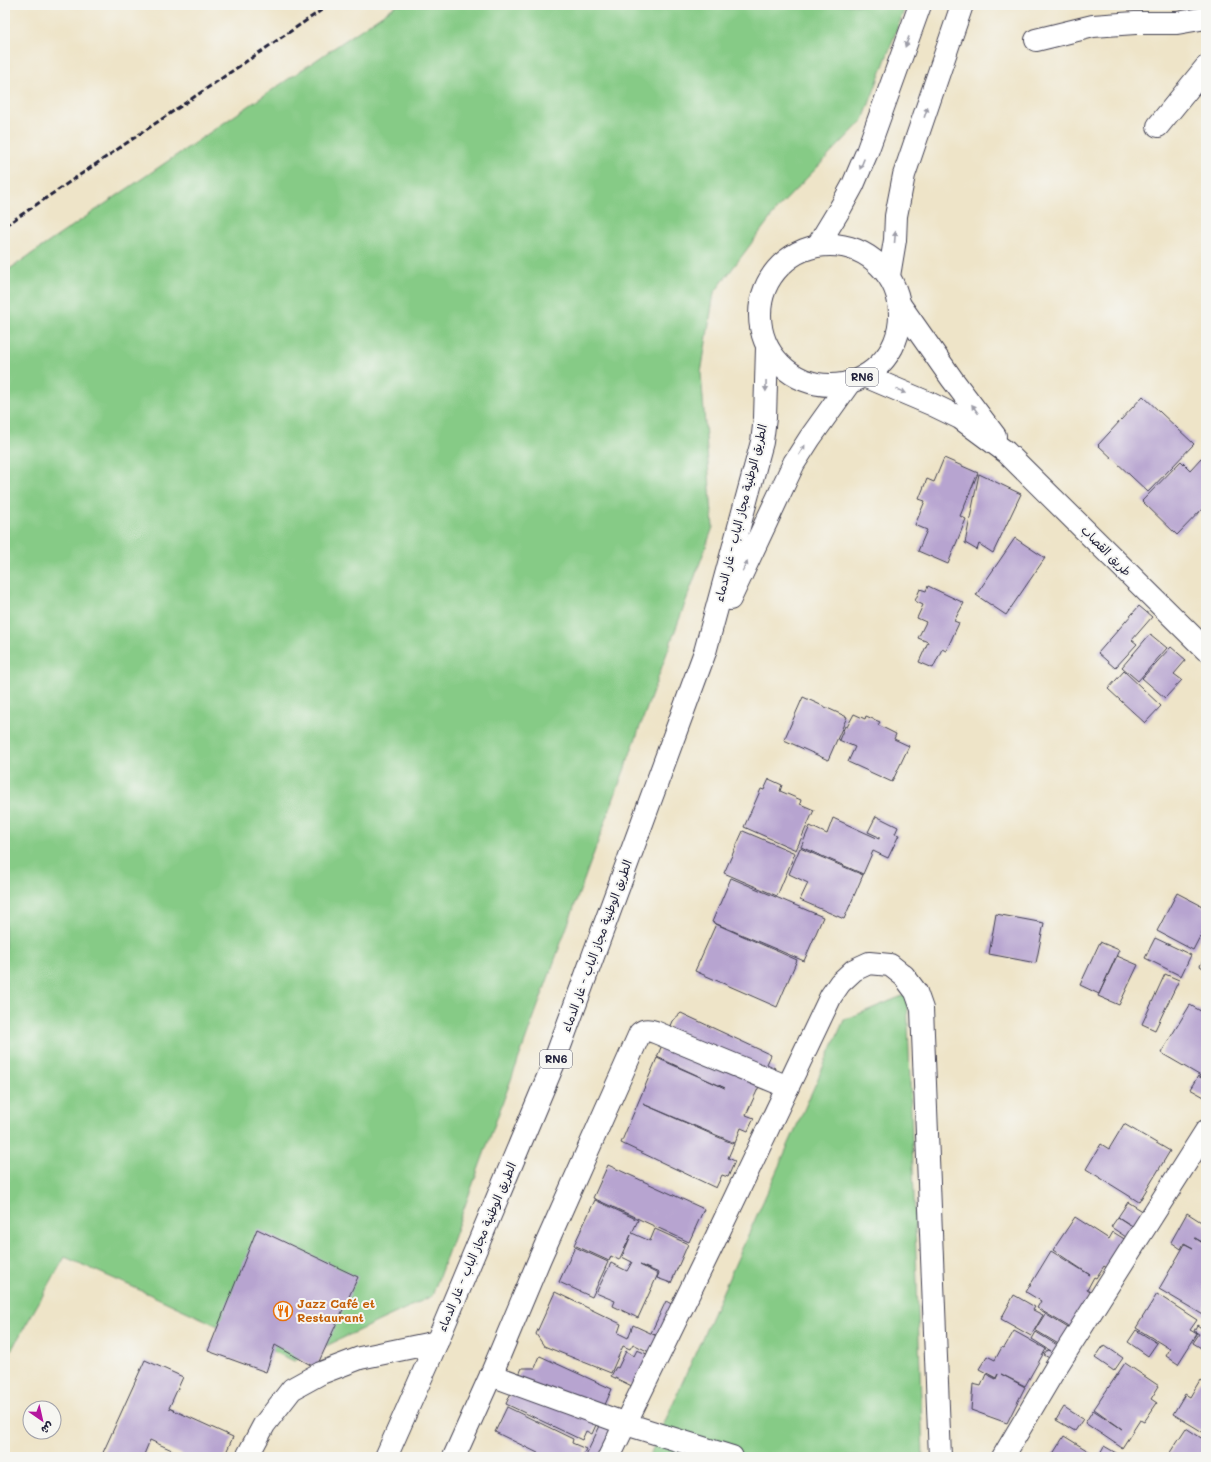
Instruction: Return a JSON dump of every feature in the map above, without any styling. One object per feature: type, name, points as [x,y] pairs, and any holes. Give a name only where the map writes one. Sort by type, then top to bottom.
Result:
[{"type":"main road","points":[[818,245],[841,208],[853,185],[867,152],[920,5]]},
{"type":"main road","points":[[889,276],[895,240],[896,216],[904,175],[962,5]]},
{"type":"main road","points":[[1036,40],[1092,26],[1135,22],[1177,23],[1206,18]]},
{"type":"main road","points":[[1158,126],[1206,68]]},
{"type":"main road","name":"RN6","points":[[818,245],[845,246],[870,257],[889,276],[896,290],[900,306],[898,333],[886,358],[857,379],[826,385],[802,379],[782,367],[767,347],[760,327],[760,304],[766,284],[779,266],[798,252],[818,245]]},
{"type":"main road","name":"طريق القصاب","points":[[900,306],[1006,452]]},
{"type":"main road","name":"الطريق الوطنية مجاز الباب - غار الدماء","points":[[386,1457],[437,1342],[553,1065],[704,652],[762,442],[766,418],[767,347]]},
{"type":"main road","name":"الطريق الوطنية مجاز الباب - غار الدماء","points":[[704,652],[794,463],[810,438],[857,379]]},
{"type":"main road","name":"طريق القصاب","points":[[857,379],[931,404],[960,418],[1006,452],[1206,650]]},
{"type":"main road","points":[[609,1457],[831,996],[840,983],[854,970],[869,963],[890,965],[904,976],[916,992],[922,1009],[940,1457]]},
{"type":"main road","points":[[454,1457],[640,1033],[644,1030],[655,1032],[788,1087]]},
{"type":"main road","points":[[1003,1457],[1060,1362],[1206,1131]]},
{"type":"main road","points":[[247,1457],[264,1425],[292,1389],[322,1373],[360,1358],[437,1342]]},
{"type":"main road","points":[[491,1375],[626,1424],[732,1457]]},
{"type":"green space","points":[[397,5],[906,5],[863,120],[778,208],[714,293],[701,373],[713,527],[432,1296],[294,1361],[65,1257],[5,1361],[5,272]]},
{"type":"green space","points":[[907,994],[923,1457],[649,1457],[844,1020]]},
{"type":"building","points":[[1143,396],[1194,444],[1148,492],[1098,445]]},
{"type":"building","points":[[944,458],[978,473],[960,516],[966,519],[948,564],[918,551],[927,530],[915,525],[925,501],[919,499],[927,479],[934,482]]},
{"type":"building","points":[[1201,458],[1206,463],[1206,505],[1177,535],[1142,501],[1181,461],[1190,470]]},
{"type":"building","points":[[979,474],[1021,494],[993,553],[979,544],[977,550],[965,543]]},
{"type":"building","points":[[1015,538],[1045,558],[1006,615],[976,595]]},
{"type":"building","points":[[928,586],[964,603],[954,621],[959,623],[946,651],[942,649],[933,668],[919,662],[928,642],[918,638],[926,622],[917,618],[923,605],[915,601],[920,589],[926,591]]},
{"type":"building","points":[[1139,606],[1152,617],[1132,640],[1137,644],[1115,668],[1098,653]]},
{"type":"building","points":[[1150,634],[1167,648],[1138,681],[1122,667]]},
{"type":"building","points":[[1171,647],[1186,660],[1174,674],[1182,680],[1165,698],[1142,678]]},
{"type":"building","points":[[1124,671],[1161,706],[1145,723],[1108,689]]},
{"type":"building","points":[[803,697],[847,717],[828,760],[784,740]]},
{"type":"building","points":[[854,714],[865,719],[866,716],[880,722],[878,725],[896,734],[894,739],[909,746],[892,782],[848,762],[855,747],[839,740],[845,726],[847,727]]},
{"type":"building","points":[[769,779],[782,785],[780,791],[801,800],[800,804],[814,810],[796,850],[744,827],[761,789],[764,790]]},
{"type":"building","points":[[876,816],[898,827],[895,834],[899,835],[888,858],[873,851],[863,874],[801,847],[810,826],[827,834],[833,818],[879,839],[879,837],[868,832]]},
{"type":"building","points":[[743,831],[795,853],[777,896],[724,873]]},
{"type":"building","points":[[800,848],[863,875],[844,919],[800,900],[808,883],[789,874]]},
{"type":"building","points":[[731,878],[823,917],[804,961],[712,922]]},
{"type":"building","points":[[1177,893],[1206,908],[1206,925],[1193,950],[1157,931]]},
{"type":"building","points":[[996,914],[1044,923],[1036,963],[989,954]]},
{"type":"building","points":[[716,924],[797,960],[777,1007],[695,971]]},
{"type":"building","points":[[1155,938],[1191,955],[1181,976],[1145,958]]},
{"type":"building","points":[[1100,942],[1119,950],[1099,994],[1080,985]]},
{"type":"building","points":[[1206,954],[1206,970],[1200,966]]},
{"type":"building","points":[[1117,956],[1138,965],[1119,1005],[1098,996]]},
{"type":"building","points":[[1165,974],[1179,980],[1155,1030],[1142,1024]]},
{"type":"building","points":[[1190,1005],[1206,1014],[1206,1079],[1161,1053]]},
{"type":"building","points":[[681,1013],[771,1055],[767,1064],[775,1068],[767,1085],[761,1082],[746,1115],[754,1118],[748,1131],[741,1128],[735,1143],[643,1104],[734,1144],[728,1158],[735,1161],[728,1177],[722,1175],[716,1188],[621,1143],[657,1058],[725,1088],[657,1057],[672,1021]]},
{"type":"building","points":[[1198,1076],[1206,1081],[1206,1098],[1190,1089]]},
{"type":"building","points":[[1124,1124],[1170,1151],[1139,1202],[1086,1169],[1101,1144],[1109,1149]]},
{"type":"building","points":[[608,1165],[704,1209],[689,1242],[593,1198]]},
{"type":"building","points":[[595,1200],[638,1220],[632,1233],[650,1241],[655,1229],[688,1244],[671,1283],[657,1278],[659,1273],[640,1265],[658,1274],[638,1318],[613,1306],[615,1301],[596,1293],[611,1263],[627,1271],[632,1262],[622,1257],[631,1235],[619,1260],[611,1256],[609,1261],[574,1245]]},
{"type":"building","points":[[1128,1202],[1149,1215],[1139,1230],[1118,1217]]},
{"type":"building","points":[[1187,1213],[1206,1225],[1206,1244],[1195,1238],[1206,1245],[1205,1316],[1159,1289],[1185,1244],[1193,1248],[1184,1243],[1181,1249],[1171,1242]]},
{"type":"building","points":[[1075,1217],[1109,1239],[1113,1232],[1126,1240],[1107,1268],[1104,1266],[1096,1278],[1094,1277],[1087,1290],[1092,1293],[1071,1328],[1037,1308],[1041,1301],[1026,1292],[1051,1251],[1090,1275],[1053,1250]]},
{"type":"building","points":[[1118,1217],[1139,1231],[1132,1241],[1111,1227]]},
{"type":"building","name":"Jazz Café et Restaurant","points":[[257,1229],[358,1277],[316,1368],[275,1345],[266,1372],[208,1351]]},
{"type":"building","points":[[575,1247],[608,1262],[592,1297],[559,1282]]},
{"type":"building","points":[[555,1292],[621,1324],[618,1333],[628,1338],[633,1325],[661,1338],[653,1354],[633,1344],[630,1349],[623,1346],[611,1373],[544,1346],[536,1334]]},
{"type":"building","points":[[1157,1294],[1197,1320],[1190,1330],[1197,1334],[1178,1364],[1166,1356],[1170,1349],[1136,1328]]},
{"type":"building","points":[[1014,1295],[1035,1307],[1033,1310],[1043,1315],[1031,1336],[1001,1319]]},
{"type":"building","points":[[666,1301],[675,1306],[660,1337],[651,1333]]},
{"type":"building","points":[[1045,1314],[1075,1332],[1065,1348],[1035,1330]]},
{"type":"building","points":[[1197,1325],[1206,1331],[1206,1351],[1193,1343],[1199,1334],[1194,1331]]},
{"type":"building","points":[[1136,1330],[1157,1343],[1148,1356],[1128,1342]]},
{"type":"building","points":[[1014,1331],[1046,1349],[1025,1386],[1001,1374],[1025,1387],[1007,1423],[971,1410],[973,1384],[981,1386],[986,1374],[996,1379],[998,1374],[996,1378],[979,1369],[987,1356],[995,1360],[1002,1347],[1004,1348]]},
{"type":"building","points":[[1036,1332],[1067,1351],[1060,1364],[1044,1355],[1048,1350],[1051,1351],[1032,1339]]},
{"type":"building","points":[[1104,1345],[1123,1358],[1114,1371],[1095,1358]]},
{"type":"building","points":[[637,1350],[652,1356],[636,1388],[611,1376],[616,1367],[618,1368],[626,1351],[634,1356]]},
{"type":"building","points":[[540,1356],[612,1389],[592,1434],[586,1431],[582,1440],[506,1404],[522,1368],[535,1368]]},
{"type":"building","points":[[145,1360],[183,1377],[169,1408],[233,1437],[224,1457],[187,1457],[150,1440],[143,1457],[101,1457]]},
{"type":"building","points":[[1125,1363],[1159,1386],[1151,1399],[1157,1403],[1144,1422],[1140,1420],[1122,1448],[1085,1423],[1093,1410],[1122,1429],[1094,1409]]},
{"type":"building","points":[[1200,1380],[1206,1384],[1206,1434],[1173,1414],[1185,1394],[1190,1397]]},
{"type":"building","points":[[507,1407],[573,1439],[572,1443],[586,1449],[582,1457],[546,1457],[495,1432]]},
{"type":"building","points":[[609,1407],[625,1415],[605,1457],[585,1457]]},
{"type":"building","points":[[1064,1407],[1083,1419],[1075,1431],[1056,1420]]},
{"type":"building","points":[[1186,1428],[1206,1441],[1206,1457],[1167,1457]]},
{"type":"building","points":[[1064,1436],[1098,1457],[1051,1457]]},
{"type":"building","points":[[1104,1446],[1123,1457],[1098,1457]]},
{"type":"railway","points":[[5,226],[329,5]]},
{"type":"place","name":"Jazz Café et Restaurant","points":[[283,1311]]}]
